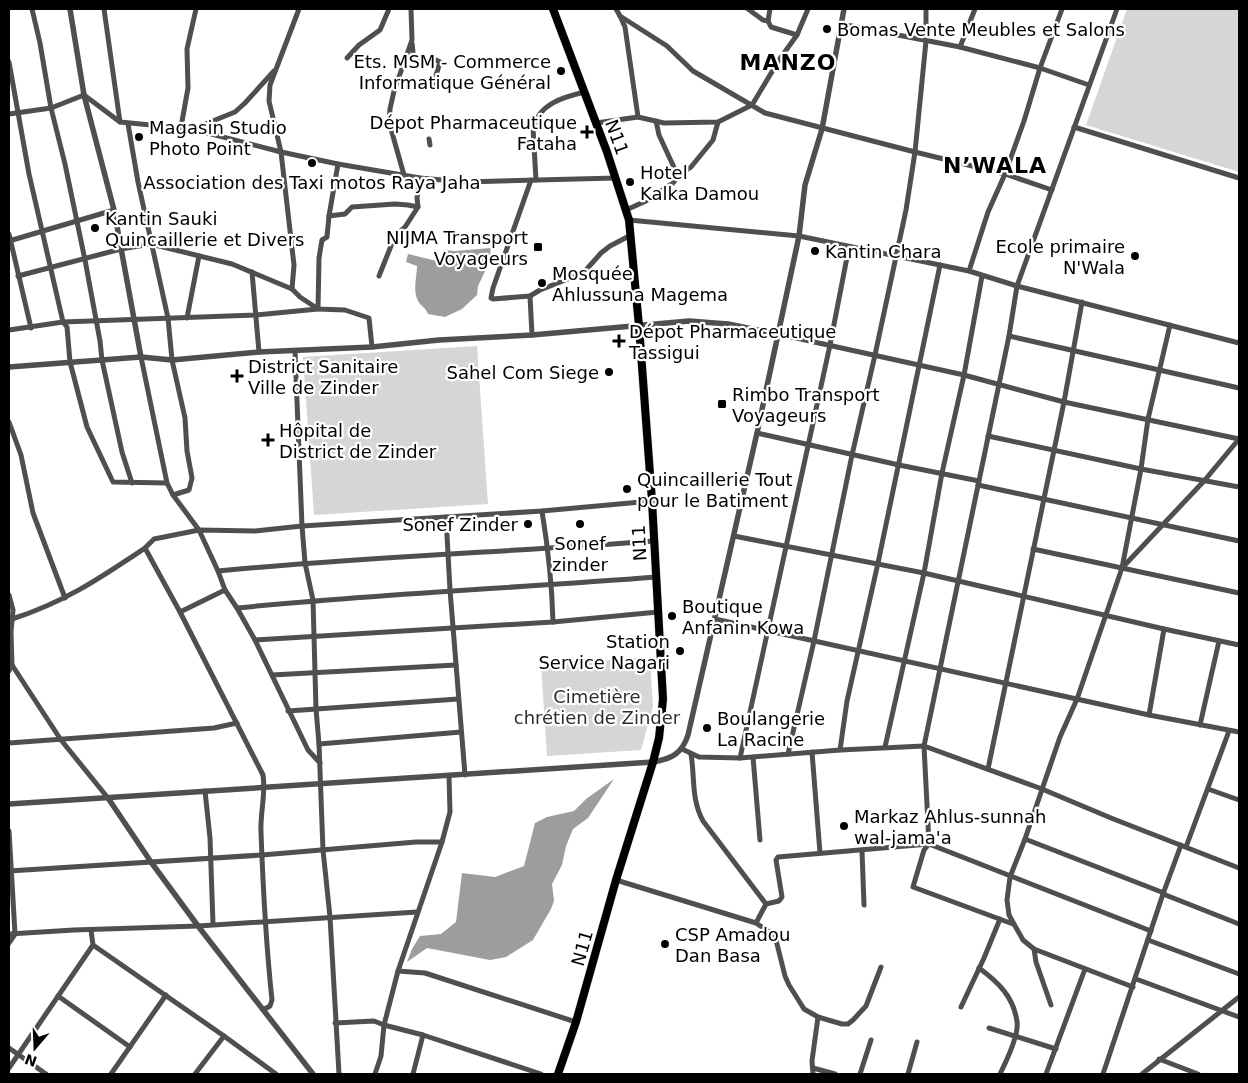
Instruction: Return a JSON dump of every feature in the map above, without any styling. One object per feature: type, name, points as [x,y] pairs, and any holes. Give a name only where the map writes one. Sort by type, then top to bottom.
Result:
[{"type":"main road","name":"N11","points":[[555,9],[616,178],[629,220],[652,501],[663,699],[654,762],[616,880],[576,1022],[558,1074]]},
{"type":"street","points":[[32,9],[51,108],[65,164],[100,341],[102,360],[120,443],[132,483]]},
{"type":"street","points":[[70,9],[84,95],[114,210],[133,319],[167,483],[173,495],[199,530],[225,590],[255,640],[308,750],[320,763]]},
{"type":"street","points":[[104,9],[120,122]]},
{"type":"street","points":[[181,127],[188,88],[188,49],[196,9]]},
{"type":"street","points":[[292,289],[294,265],[281,152],[270,101],[270,85],[300,9]]},
{"type":"street","points":[[346,58],[359,45],[380,30],[390,9]]},
{"type":"street","points":[[411,9],[414,61],[436,60],[440,62],[432,86]]},
{"type":"street","points":[[616,9],[625,27],[638,117]]},
{"type":"street","points":[[748,9],[763,20],[768,21],[773,28],[797,35]]},
{"type":"street","points":[[768,21],[770,9]]},
{"type":"street","points":[[596,123],[638,117],[684,124],[718,122],[752,104],[797,35],[808,9]]},
{"type":"street","points":[[9,804],[654,762],[672,757],[682,749],[688,735],[757,433],[799,236],[806,185],[822,128],[844,9]]},
{"type":"street","points":[[788,754],[906,210],[915,152],[926,41],[926,9]]},
{"type":"street","points":[[960,47],[974,9]]},
{"type":"street","points":[[969,271],[988,212],[1005,174],[1040,68],[1062,9]]},
{"type":"street","points":[[1013,924],[913,887],[924,850],[929,844],[924,746],[1009,336],[1017,286],[1117,9]]},
{"type":"street","points":[[620,16],[667,46],[693,71],[765,113],[1005,174],[1052,190]]},
{"type":"street","points":[[841,24],[960,47],[1040,68],[1089,85]]},
{"type":"street","points":[[404,175],[389,122],[390,109],[412,40]]},
{"type":"street","points":[[9,62],[29,174],[63,322],[67,326],[70,362],[88,427],[113,482],[167,483]]},
{"type":"street","points":[[192,129],[235,112],[245,104],[276,69]]},
{"type":"street","points":[[584,92],[561,98],[539,115],[534,123],[532,128],[534,180],[491,298],[497,300],[530,296],[540,290],[574,278],[606,250],[631,235]]},
{"type":"street","points":[[9,114],[51,108],[84,95]]},
{"type":"street","points":[[84,95],[120,122],[128,124],[192,129],[281,152],[420,178],[465,182],[616,178]]},
{"type":"street","points":[[656,121],[658,135],[678,176]]},
{"type":"street","points":[[626,210],[646,201],[673,183],[678,176],[692,167],[713,140],[718,122]]},
{"type":"street","points":[[128,124],[138,182],[168,318],[172,360],[185,418],[187,451],[192,478],[189,490],[173,495]]},
{"type":"street","points":[[1074,127],[1239,178]]},
{"type":"street","points":[[318,309],[319,258],[322,240],[327,238],[338,164]]},
{"type":"street","points":[[379,276],[395,236],[405,227],[418,208],[417,198],[420,178]]},
{"type":"street","points":[[329,216],[345,214],[352,207],[395,204],[418,208]]},
{"type":"street","points":[[10,241],[114,210]]},
{"type":"street","points":[[629,220],[799,236],[969,271],[1017,286],[1239,343]]},
{"type":"street","points":[[9,234],[32,328]]},
{"type":"street","points":[[18,276],[152,244],[252,272],[292,289],[318,309]]},
{"type":"street","points":[[740,758],[787,547],[849,247]]},
{"type":"street","points":[[187,318],[199,256]]},
{"type":"street","points":[[840,750],[848,701],[940,265]]},
{"type":"street","points":[[252,272],[259,352]]},
{"type":"street","points":[[885,747],[924,572],[982,276]]},
{"type":"street","points":[[530,296],[532,335]]},
{"type":"street","points":[[988,770],[1023,596],[1045,499],[1082,302]]},
{"type":"street","points":[[9,330],[63,322],[95,320],[256,315],[318,309],[345,310],[369,318],[372,347]]},
{"type":"street","points":[[9,367],[141,358],[172,360],[259,352],[372,347],[439,340],[532,335],[702,321],[728,324],[920,364],[1064,402],[1239,439],[1204,480],[1122,568]]},
{"type":"street","points":[[1133,987],[1034,949],[1023,940],[1013,924],[1007,900],[1010,877],[1060,737],[1077,700],[1122,568],[1141,469],[1148,419],[1170,325]]},
{"type":"street","points":[[1009,336],[1239,388]]},
{"type":"street","points":[[295,351],[302,526],[305,563],[313,600],[314,672],[323,850],[330,917],[339,1074]]},
{"type":"street","points":[[9,422],[21,455],[33,513],[65,598]]},
{"type":"street","points":[[757,433],[1239,541]]},
{"type":"street","points":[[988,436],[1141,469],[1239,487]]},
{"type":"street","points":[[12,619],[65,598],[116,569],[154,539],[199,530],[255,531],[652,501]]},
{"type":"street","points":[[542,510],[549,549],[553,622]]},
{"type":"street","points":[[446,518],[465,775]]},
{"type":"street","points":[[734,536],[830,556],[924,572],[1239,645]]},
{"type":"street","points":[[218,571],[305,563],[549,549],[654,540]]},
{"type":"street","points":[[145,548],[180,612],[263,775],[262,855],[265,921],[272,1000],[270,1006],[263,1010]]},
{"type":"street","points":[[1033,549],[1239,593]]},
{"type":"street","points":[[237,608],[313,600],[656,577]]},
{"type":"street","points":[[180,612],[225,590]]},
{"type":"street","points":[[9,594],[14,610],[12,619],[12,665],[9,671]]},
{"type":"street","points":[[255,640],[315,638],[553,622],[658,612]]},
{"type":"street","points":[[715,619],[1077,700],[1239,732]]},
{"type":"street","points":[[1149,715],[1164,629]]},
{"type":"street","points":[[1200,725],[1220,641]]},
{"type":"street","points":[[272,675],[456,664]]},
{"type":"street","points":[[12,665],[61,740],[108,798],[151,862],[198,926],[313,1074]]},
{"type":"street","points":[[288,711],[458,699]]},
{"type":"street","points":[[9,743],[214,728],[237,723]]},
{"type":"street","points":[[1104,1074],[1164,894],[1208,789],[1229,731]]},
{"type":"street","points":[[319,744],[461,732]]},
{"type":"street","points":[[682,749],[691,754],[710,758],[740,758],[885,747],[924,746],[1042,790],[1239,868]]},
{"type":"street","points":[[812,752],[820,853]]},
{"type":"street","points":[[691,754],[696,809],[766,904]]},
{"type":"street","points":[[753,757],[760,840]]},
{"type":"street","points":[[376,1074],[384,1025],[398,971],[442,842],[451,809],[448,776]]},
{"type":"street","points":[[1208,789],[1239,800]]},
{"type":"street","points":[[205,791],[210,838],[213,924]]},
{"type":"street","points":[[9,831],[12,934],[9,943]]},
{"type":"street","points":[[1025,839],[1239,924]]},
{"type":"street","points":[[10,871],[262,855],[416,842],[442,842]]},
{"type":"street","points":[[756,923],[766,904],[779,901],[782,897],[776,860],[778,857],[929,844],[1151,931]]},
{"type":"street","points":[[862,851],[864,905]]},
{"type":"street","points":[[616,880],[756,923],[775,936],[785,976],[789,984],[804,1009],[818,1017],[842,1024],[848,1024],[854,1020],[866,1006],[881,967]]},
{"type":"street","points":[[12,934],[198,926],[417,912]]},
{"type":"street","points":[[961,1007],[1000,920]]},
{"type":"street","points":[[9,1068],[92,945],[91,930]]},
{"type":"street","points":[[1148,940],[1239,974]]},
{"type":"street","points":[[92,945],[166,995],[276,1074]]},
{"type":"street","points":[[1034,949],[1036,962],[1051,1005]]},
{"type":"street","points":[[979,968],[994,978],[1009,996],[1018,1023],[1015,1037],[1000,1074]]},
{"type":"street","points":[[1046,1074],[1085,968]]},
{"type":"street","points":[[398,971],[425,973],[576,1022]]},
{"type":"street","points":[[1136,978],[1239,1017]]},
{"type":"street","points":[[111,1074],[166,995]]},
{"type":"street","points":[[58,996],[130,1047]]},
{"type":"street","points":[[1142,1074],[1239,997]]},
{"type":"street","points":[[818,1017],[812,1061],[813,1071],[835,1074]]},
{"type":"street","points":[[335,1023],[374,1021],[423,1034],[541,1074]]},
{"type":"street","points":[[989,1028],[1056,1049]]},
{"type":"street","points":[[413,1074],[423,1034]]},
{"type":"street","points":[[195,1074],[224,1036]]},
{"type":"street","points":[[860,1074],[871,1040]]},
{"type":"street","points":[[908,1074],[917,1042]]},
{"type":"street","points":[[9,1048],[46,1074]]},
{"type":"street","points":[[1159,1059],[1198,1074]]},
{"type":"green space","points":[[1127,9],[1239,9],[1239,172],[1086,125]]},
{"type":"green space","points":[[477,346],[488,504],[314,515],[303,357]]},
{"type":"green space","name":"Cimetière chrétien de Zinder","points":[[650,657],[653,706],[641,750],[547,756],[541,665]]},
{"type":"shaded area","points":[[491,248],[489,263],[478,286],[477,295],[462,309],[445,317],[428,314],[416,296],[417,266],[406,262],[408,254],[441,262],[444,250]]},
{"type":"shaded area","points":[[614,779],[588,818],[573,829],[566,846],[562,865],[552,884],[554,901],[533,940],[506,957],[490,960],[427,948],[407,962],[420,936],[441,934],[456,922],[462,873],[495,877],[524,866],[535,823],[547,817],[574,811],[586,799]]},
{"type":"place","name":"Bomas Vente Meubles et Salons","points":[[827,29]]},
{"type":"place","name":"Ets. MSM - Commerce Informatique Général","points":[[561,71]]},
{"type":"place","name":"Dépot Pharmaceutique Fataha","points":[[587,132]]},
{"type":"place","name":"Magasin Studio Photo Point","points":[[139,137]]},
{"type":"place","name":"Association des Taxi motos Raya Jaha","points":[[312,163]]},
{"type":"place","name":"Hotel Kalka Damou","points":[[630,182]]},
{"type":"place","name":"Kantin Sauki Quincaillerie et Divers","points":[[95,228]]},
{"type":"place","name":"NIJMA Transport Voyageurs","points":[[538,247]]},
{"type":"place","name":"Kantin Chara","points":[[815,251]]},
{"type":"place","name":"Ecole primaire N'Wala","points":[[1135,256]]},
{"type":"place","name":"Mosquée Ahlussuna Magema","points":[[542,283]]},
{"type":"place","name":"Dépot Pharmaceutique Tassigui","points":[[619,341]]},
{"type":"place","name":"Sahel Com Siege","points":[[609,372]]},
{"type":"place","name":"District Sanitaire Ville de Zinder","points":[[237,376]]},
{"type":"place","name":"Rimbo Transport Voyageurs","points":[[722,404]]},
{"type":"place","name":"Hôpital de District de Zinder","points":[[268,440]]},
{"type":"place","name":"Quincaillerie Tout pour le Batiment","points":[[627,489]]},
{"type":"place","name":"Sonef Zinder","points":[[528,524]]},
{"type":"place","name":"Sonef zinder","points":[[580,524]]},
{"type":"place","name":"Boutique Anfanin Kowa","points":[[672,616]]},
{"type":"place","name":"Station Service Nagari","points":[[680,651]]},
{"type":"place","name":"Boulangerie La Racine","points":[[707,728]]},
{"type":"place","name":"Markaz Ahlus-sunnah wal-jama'a","points":[[844,826]]},
{"type":"place","name":"CSP Amadou Dan Basa","points":[[665,944]]},
{"type":"district","name":"MANZO","points":[[788,62]]},
{"type":"district","name":"N’WALA","points":[[995,165]]}]
